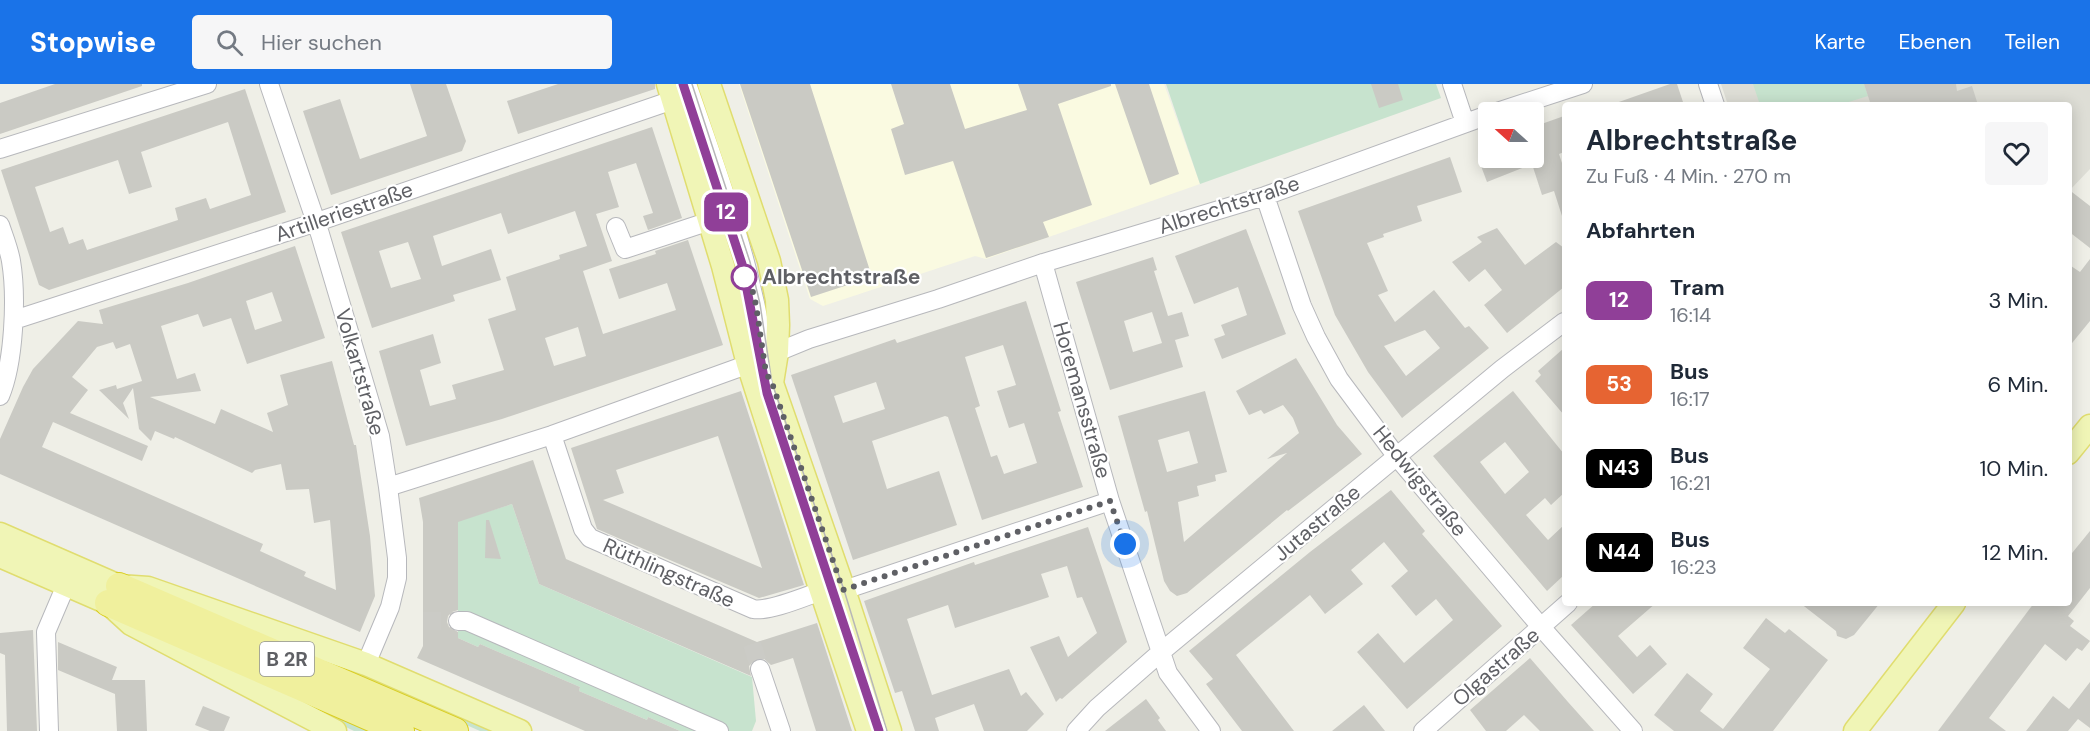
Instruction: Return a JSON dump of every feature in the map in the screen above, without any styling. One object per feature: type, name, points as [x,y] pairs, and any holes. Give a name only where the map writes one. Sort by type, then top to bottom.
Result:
[{"type":"highway","name":"B 2R","points":[[114,595],[401,731]]},
{"type":"highway","name":"B 2R","points":[[114,595],[456,731]]},
{"type":"main road","points":[[709,84],[769,261],[777,300],[766,366],[821,591],[868,731]]},
{"type":"main road","points":[[676,89],[710,221],[766,366],[890,731]]},
{"type":"main road","points":[[2072,448],[2090,426]]},
{"type":"main road","name":"B 2R","points":[[0,534],[114,595]]},
{"type":"main road","name":"B 2R","points":[[0,556],[66,585],[114,595]]},
{"type":"main road","points":[[335,731],[131,624],[114,595],[148,588],[366,664],[520,731]]},
{"type":"main road","points":[[1855,731],[1952,606]]},
{"type":"street","points":[[0,149],[207,84]]},
{"type":"street","name":"Volkartstraße","points":[[269,84],[317,222],[379,432],[397,558],[396,578],[390,607],[366,664]]},
{"type":"street","points":[[1452,84],[1465,123]]},
{"type":"street","points":[[1528,102],[1583,84]]},
{"type":"street","points":[[1708,84],[1714,102]]},
{"type":"street","points":[[676,89],[717,172],[756,305],[766,366],[767,393],[879,731]]},
{"type":"street","name":"Artilleriestraße","points":[[14,320],[317,222],[676,89]]},
{"type":"street","name":"Albrechtstraße","points":[[388,487],[766,366],[809,339],[938,299],[1043,263],[1265,196],[1478,118]]},
{"type":"street","name":"Hedwigstraße","points":[[1265,196],[1292,281],[1316,337],[1339,379],[1397,457],[1541,627],[1633,731]]},
{"type":"street","points":[[616,227],[625,249],[710,221]]},
{"type":"street","points":[[0,225],[11,261],[14,320],[6,380],[0,396]]},
{"type":"street","name":"Horemansstraße","points":[[1043,263],[1110,501],[1168,673],[1211,731]]},
{"type":"street","name":"Jutastraße","points":[[1076,731],[1097,708],[1161,652],[1510,363],[1562,324]]},
{"type":"street","name":"Rüthlingstraße","points":[[552,435],[583,529],[590,538],[753,609],[769,608],[821,591]]},
{"type":"street","points":[[843,590],[1110,501]]},
{"type":"street","points":[[49,731],[46,632],[66,585]]},
{"type":"street","name":"Olgastraße","points":[[1423,731],[1565,606]]},
{"type":"street","points":[[458,621],[467,621],[719,731]]},
{"type":"street","points":[[760,669],[781,731]]},
{"type":"shaded area","points":[[739,84],[1164,84],[1200,184],[986,259],[975,256],[823,306],[810,299]]},
{"type":"shaded area","points":[[1166,84],[1436,84],[1441,98],[1200,184]]},
{"type":"shaded area","points":[[1721,84],[2090,84],[2090,169],[2072,188],[2072,102],[1727,102]]},
{"type":"shaded area","points":[[1753,84],[1864,84],[1868,96],[1849,102],[1759,102]]},
{"type":"shaded area","points":[[512,504],[539,584],[752,677],[756,721],[752,731],[680,731],[648,717],[647,720],[579,691],[580,687],[480,644],[478,647],[458,638],[458,521]]},
{"type":"shaded area","points":[[278,642],[336,661],[501,731],[480,731]]},
{"type":"shaded area","points":[[262,679],[378,731],[354,731],[299,704]]},
{"type":"building","points":[[55,84],[142,84],[142,86],[0,134],[0,103]]},
{"type":"building","points":[[410,84],[446,84],[466,141],[462,151],[331,195],[303,111],[340,99],[360,159],[427,136]]},
{"type":"building","points":[[558,84],[655,84],[655,89],[518,134],[507,101]]},
{"type":"building","points":[[740,84],[810,84],[872,277],[811,297]]},
{"type":"building","points":[[891,84],[950,84],[965,129],[1027,110],[1018,84],[1111,84],[1111,86],[1058,104],[1092,205],[1043,222],[1049,237],[986,258],[953,161],[905,175],[891,129],[904,124]]},
{"type":"building","points":[[1115,84],[1149,84],[1179,174],[1150,185]]},
{"type":"building","points":[[1371,84],[1398,84],[1403,100],[1379,108]]},
{"type":"building","points":[[1670,84],[1677,84],[1683,102],[1619,102]]},
{"type":"building","points":[[1864,84],[1956,84],[1957,91],[1972,86],[1977,102],[1870,102]]},
{"type":"building","points":[[245,89],[286,212],[49,290],[39,285],[1,170]],"holes":[[[228,122],[251,195],[210,209],[206,198],[175,208],[178,220],[87,250],[83,239],[69,244],[63,227],[50,232],[35,187],[118,160],[129,194],[152,187],[141,152]]]},
{"type":"building","points":[[1562,117],[1562,153],[1559,154],[1562,163],[1562,216],[1554,191],[1542,195],[1533,168],[1544,168],[1544,123]]},
{"type":"building","points":[[652,127],[682,218],[648,230],[643,216],[653,213],[636,163],[608,172],[619,207],[596,214],[612,261],[583,271],[603,334],[676,310],[667,283],[619,299],[609,269],[656,254],[655,251],[688,240],[723,345],[502,419],[406,446],[379,351],[433,334],[441,363],[420,370],[430,406],[456,399],[452,385],[504,370],[488,319],[516,310],[506,277],[560,259],[559,255],[587,246],[575,211],[508,234],[501,213],[433,236],[442,266],[491,249],[501,280],[453,295],[455,301],[372,328],[341,232]],"holes":[[[408,242],[421,279],[391,288],[379,251]],[[578,327],[586,356],[554,366],[545,338]]]},
{"type":"building","points":[[1450,157],[1462,192],[1417,206],[1422,221],[1383,234],[1384,237],[1367,243],[1388,291],[1378,295],[1395,322],[1434,290],[1465,328],[1469,326],[1489,348],[1402,418],[1368,372],[1335,315],[1298,211]],"holes":[[[1425,330],[1440,348],[1406,376],[1384,346]]]},
{"type":"building","points":[[1482,168],[1522,168],[1487,182]]},
{"type":"building","points":[[2072,192],[2090,206],[2090,248],[2072,234]]},
{"type":"building","points":[[1497,228],[1525,265],[1556,242],[1562,246],[1562,289],[1507,333],[1484,305],[1502,290],[1485,269],[1469,282],[1452,262],[1482,242],[1477,237]]},
{"type":"building","points":[[1246,229],[1286,334],[1222,359],[1214,339],[1225,335],[1221,325],[1247,315],[1238,287],[1194,304],[1175,256]]},
{"type":"building","points":[[295,246],[325,338],[247,364],[231,318],[203,327],[198,314],[161,326],[177,379],[195,373],[201,391],[150,397],[215,424],[221,409],[273,432],[267,413],[288,405],[280,375],[332,361],[354,445],[356,445],[370,536],[375,596],[360,632],[0,474],[0,439],[23,387],[33,369],[78,321],[103,324],[99,310],[188,283]],"holes":[[[272,292],[282,321],[255,330],[246,301]],[[113,342],[116,349],[130,344],[142,381],[117,389],[116,385],[99,390],[129,419],[123,403],[133,388],[139,429],[151,441],[155,431],[174,439],[175,437],[252,473],[255,470],[281,464],[286,490],[309,489],[314,523],[330,520],[336,590],[304,576],[306,572],[260,551],[263,544],[42,447],[53,422],[142,461],[148,446],[70,413],[88,390],[72,377],[97,347]]]},
{"type":"building","points":[[1153,257],[1157,270],[1154,271],[1168,316],[1182,312],[1189,336],[1175,340],[1183,367],[1110,390],[1076,282]],"holes":[[[1152,312],[1162,343],[1133,352],[1124,321]]]},
{"type":"building","points":[[2090,259],[2090,321],[2072,343],[2072,267],[2080,272]]},
{"type":"building","points":[[1026,301],[1061,411],[1058,412],[1083,487],[982,520],[948,417],[945,416],[872,441],[887,489],[939,471],[957,525],[853,560],[791,375],[895,339],[897,343]],"holes":[[[1003,345],[1016,385],[997,391],[1009,428],[1024,423],[1037,463],[1004,474],[997,455],[991,457],[975,408],[980,406],[965,357]],[[876,382],[885,409],[843,423],[834,396]]]},
{"type":"building","points":[[1562,350],[1562,413],[1535,381],[1541,375],[1538,371]]},
{"type":"building","points":[[1296,358],[1337,425],[1362,454],[1287,510],[1187,593],[1177,596],[1170,591],[1164,581],[1147,511],[1145,512],[1118,416],[1205,391],[1227,472],[1215,475],[1216,481],[1197,486],[1199,496],[1178,502],[1184,542],[1287,453],[1267,459],[1299,433],[1293,418],[1283,405],[1264,414],[1261,410],[1249,415],[1236,391]],"holes":[[[1189,431],[1198,463],[1167,472],[1158,440]]]},
{"type":"building","points":[[741,391],[804,585],[759,598],[597,529],[571,448]],"holes":[[[718,436],[762,568],[603,500],[624,493],[616,470]]]},
{"type":"building","points":[[1513,391],[1562,452],[1562,495],[1551,505],[1545,498],[1526,515],[1548,540],[1562,527],[1562,577],[1547,591],[1433,456]],"holes":[[[1505,442],[1529,472],[1505,494],[1480,462]]]},
{"type":"building","points":[[533,460],[566,559],[757,642],[817,623],[852,731],[816,731],[793,658],[771,665],[763,658],[756,659],[749,666],[751,676],[539,584],[512,504],[458,522],[458,610],[448,616],[449,627],[458,632],[458,638],[478,647],[480,644],[580,687],[579,691],[647,720],[648,717],[680,731],[585,731],[417,658],[423,646],[423,522],[419,498]]},
{"type":"building","points":[[1391,490],[1425,531],[1422,534],[1502,626],[1407,709],[1357,652],[1378,633],[1404,663],[1453,620],[1436,599],[1416,616],[1391,586],[1408,571],[1384,542],[1351,570],[1363,584],[1325,614],[1310,595],[1236,655],[1294,731],[1242,731],[1206,684],[1213,679],[1189,651],[1310,552]]},
{"type":"building","points":[[486,520],[489,520],[501,559],[485,558]]},
{"type":"building","points":[[1088,527],[1127,642],[1056,702],[1030,647],[1059,636],[1068,657],[1097,633],[1082,597],[1077,598],[1067,566],[1041,574],[1049,597],[955,628],[948,605],[907,619],[932,695],[1009,669],[1021,696],[1026,692],[1044,714],[1027,731],[984,731],[974,704],[935,718],[939,731],[915,731],[902,691],[895,693],[864,601],[974,562],[975,565]]},
{"type":"building","points":[[2090,531],[2090,588],[2068,616],[2074,621],[2070,626],[2090,641],[2082,651],[2077,648],[2066,661],[2045,644],[1989,718],[2006,731],[1938,731],[2032,606],[2072,606],[2072,553]]},
{"type":"building","points":[[1593,606],[1653,606],[1618,636],[1637,657],[1650,645],[1667,664],[1633,694],[1571,625]]},
{"type":"building","points":[[1804,606],[1878,606],[1854,635],[1846,639],[1837,636],[1836,631]]},
{"type":"building","points":[[1766,618],[1785,633],[1789,629],[1828,660],[1773,731],[1674,731],[1654,715],[1687,673],[1713,694],[1700,711],[1723,729],[1770,669],[1743,648]]},
{"type":"building","points":[[33,630],[37,731],[7,731],[5,655],[0,653],[0,633]]},
{"type":"building","points":[[58,642],[117,667],[112,680],[145,680],[147,731],[117,731],[115,694],[58,670]]},
{"type":"building","points":[[1530,658],[1594,731],[1540,731],[1524,715],[1506,731],[1486,731],[1470,710]]},
{"type":"building","points":[[2090,682],[2090,728],[2078,719],[2068,731],[2026,731],[2053,696],[2069,709]]},
{"type":"building","points":[[1146,699],[1160,718],[1158,720],[1166,731],[1105,731]]},
{"type":"building","points":[[1364,705],[1385,731],[1332,731]]},
{"type":"building","points":[[203,706],[230,717],[224,731],[210,731],[195,725]]},
{"type":"tunnel","points":[[423,621],[458,621]]},
{"type":"tunnel","points":[[752,644],[760,669]]},
{"type":"tram line","points":[[683,84],[726,212]]},
{"type":"tram line","name":"12","points":[[683,84],[742,264],[767,393],[879,731]]},
{"type":"tram line","points":[[692,84],[750,262],[760,304],[772,383],[844,590],[887,731]]},
{"type":"tram line","points":[[741,264],[756,331]]},
{"type":"tram line","points":[[790,461],[862,681]]},
{"type":"place","name":"Albrechtstraße","points":[[744,277]]},
{"type":"route","points":[[744,277],[749,276],[756,305],[766,373],[772,383],[843,590],[1110,501],[1125,544]]}]
